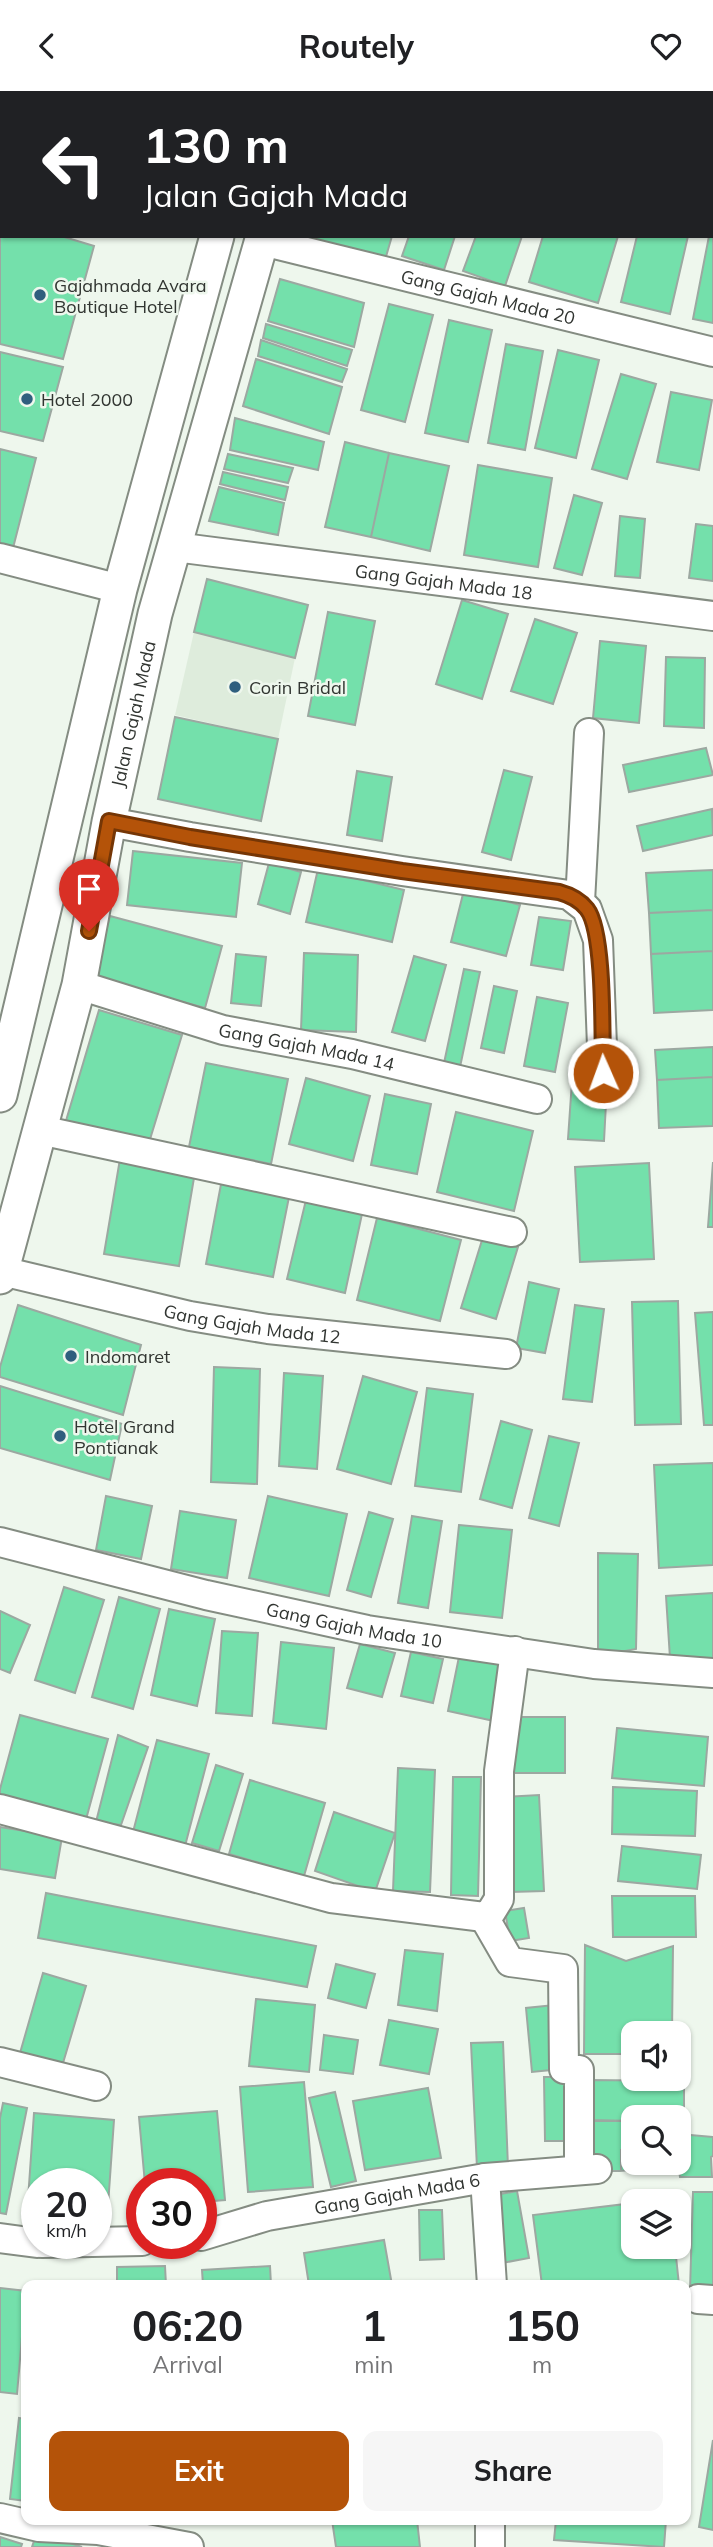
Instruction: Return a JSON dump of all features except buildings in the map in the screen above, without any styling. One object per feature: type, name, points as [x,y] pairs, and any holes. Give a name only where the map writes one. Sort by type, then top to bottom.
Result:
[{"type":"street","points":[[0,1095],[120,589],[216,238]]},
{"type":"street","name":"Gang Gajah Mada 20","points":[[262,239],[713,352]]},
{"type":"street","name":"Jalan Gajah Mada","points":[[1,1274],[79,985],[109,821],[155,614],[262,239]]},
{"type":"street","name":"Gang Gajah Mada 18","points":[[175,547],[713,616]]},
{"type":"street","points":[[0,558],[120,589]]},
{"type":"street","points":[[580,902],[589,733]]},
{"type":"street","points":[[109,821],[190,837],[415,873],[559,892],[580,902],[592,918],[598,940],[603,1073]]},
{"type":"street","name":"Gang Gajah Mada 14","points":[[79,985],[223,1030],[352,1054],[537,1099]]},
{"type":"street","points":[[40,1131],[512,1232]]},
{"type":"street","name":"Gang Gajah Mada 12","points":[[1,1274],[190,1316],[268,1329],[506,1354]]},
{"type":"street","name":"Gang Gajah Mada 10","points":[[0,1542],[193,1592],[367,1630],[594,1664],[713,1673]]},
{"type":"street","points":[[0,1809],[331,1898],[484,1917],[491,1912],[499,1899],[499,1770],[516,1651]]},
{"type":"street","name":"Gang Gajah Mada 6","points":[[217,2231],[267,2217],[485,2178],[588,2170],[579,2070],[564,2069],[564,1969],[510,1962],[484,1917]]},
{"type":"street","points":[[0,2062],[96,2086]]},
{"type":"street","points":[[485,2178],[492,2280]]},
{"type":"street","points":[[0,2238],[21,2241]]},
{"type":"street","points":[[0,2518],[21,2523]]},
{"type":"street","points":[[30,2525],[98,2530],[189,2547]]},
{"type":"street","points":[[490,2525],[490,2547]]},
{"type":"shaded area","name":"Corin Bridal","points":[[194,632],[295,658],[278,739],[175,715]]},
{"type":"place","name":"Gajahmada Avara Boutique Hotel","points":[[40,295]]},
{"type":"place","name":"Hotel 2000","points":[[27,399]]},
{"type":"place","name":"Corin Bridal","points":[[235,687]]},
{"type":"place","name":"Indomaret","points":[[71,1356]]},
{"type":"place","name":"Hotel Grand Pontianak","points":[[60,1436]]},
{"type":"route","points":[[89,931],[109,821],[190,837],[402,871],[559,892],[569,895],[587,909],[598,940],[603,1073]]}]
